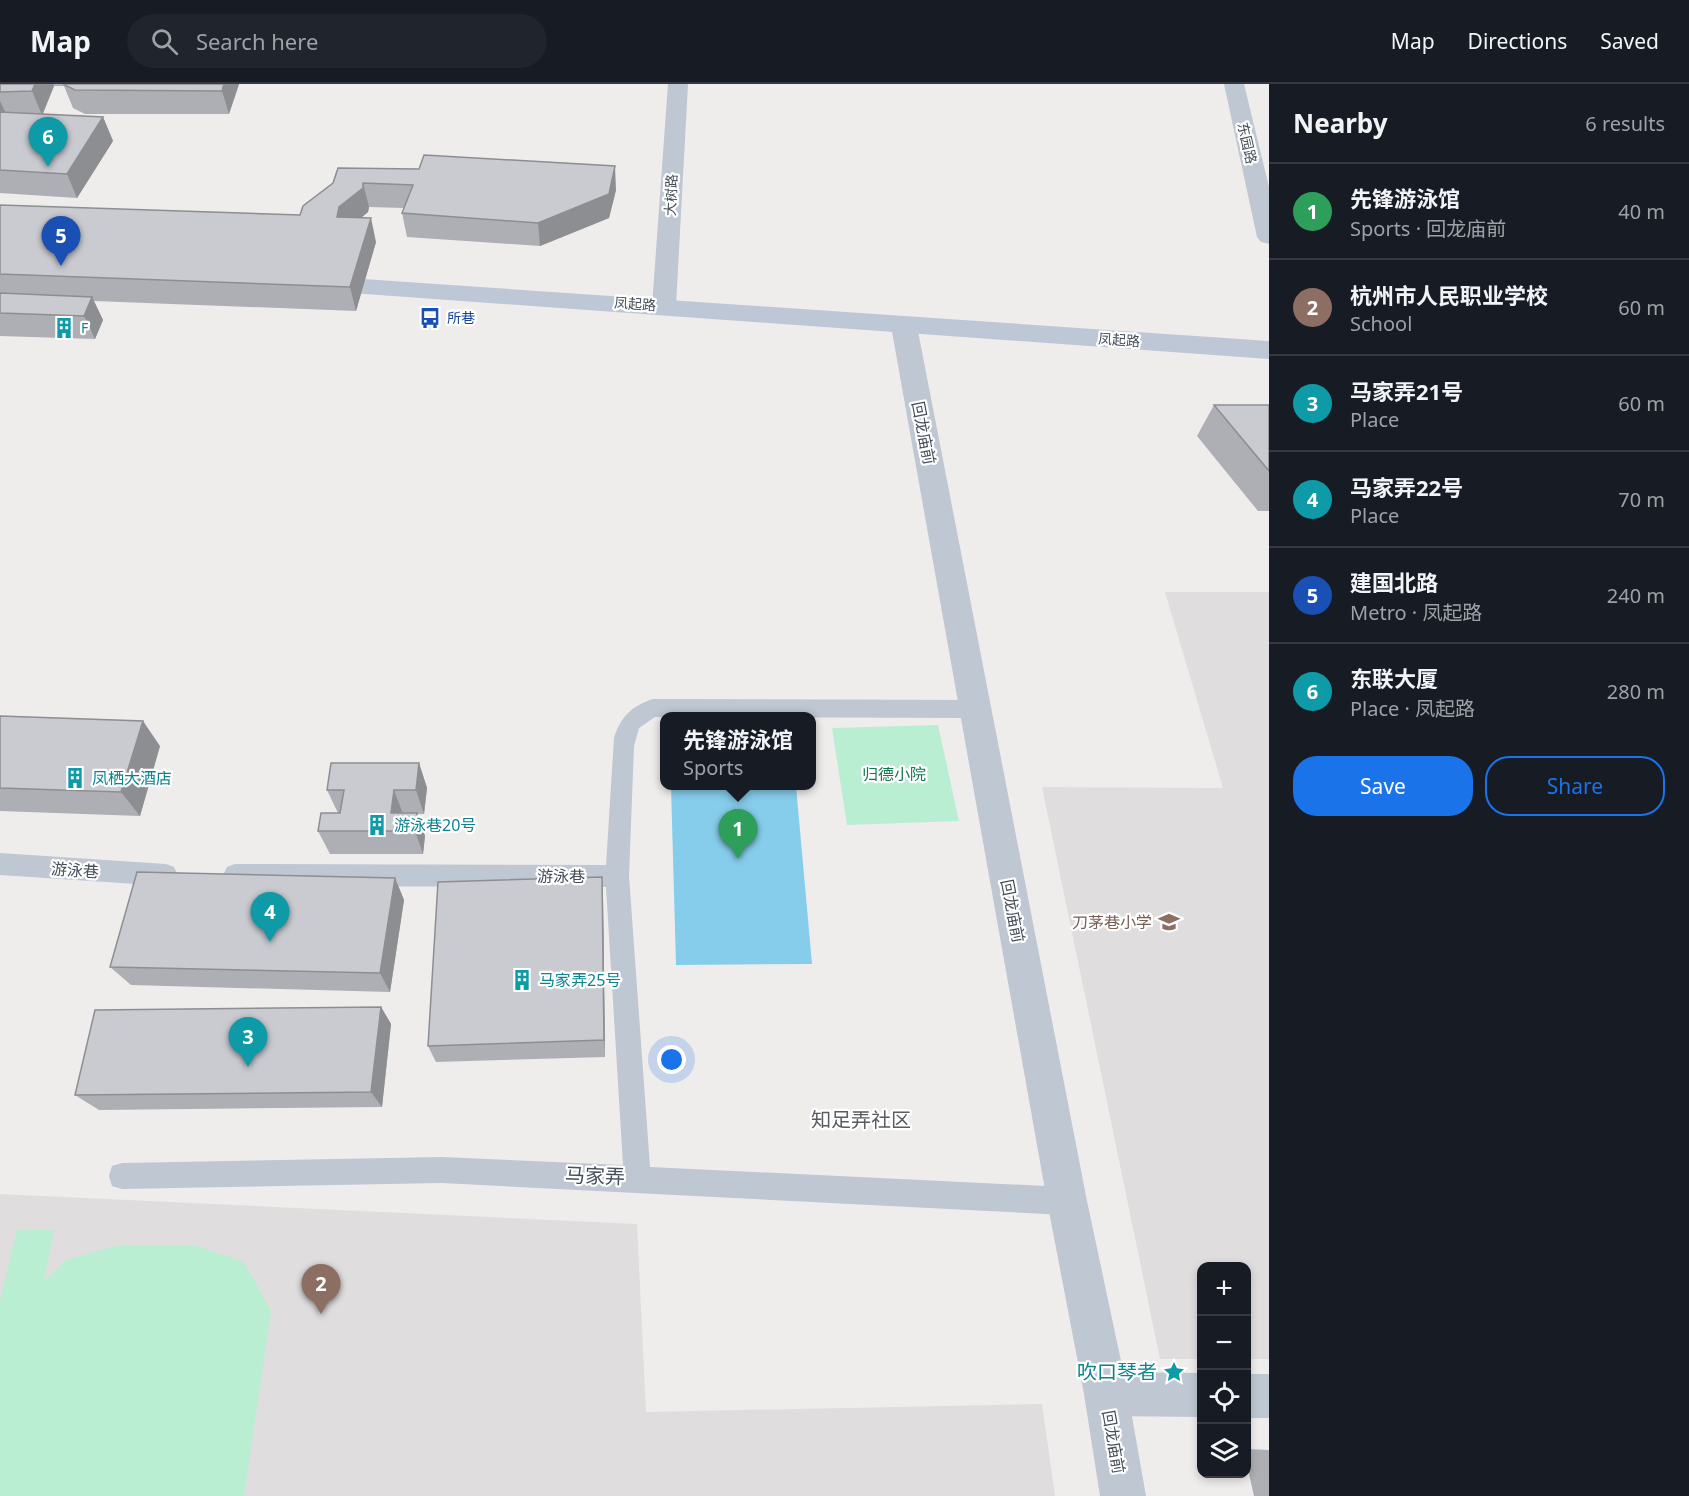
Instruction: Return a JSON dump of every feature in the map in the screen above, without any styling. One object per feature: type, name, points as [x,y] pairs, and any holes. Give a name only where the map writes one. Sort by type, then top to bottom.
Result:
[{"type":"main road","name":"凤起路","points":[[301,283],[664,306],[904,326],[1269,350]]},
{"type":"street","name":"大树路","points":[[664,306],[678,84]]},
{"type":"street","name":"东园路","points":[[1234,84],[1269,237]]},
{"type":"street","name":"回龙庙前","points":[[904,326],[1067,1201],[1106,1394],[1123,1496]]},
{"type":"street","points":[[1106,1394],[1197,1395]]},
{"type":"street","points":[[1251,1396],[1269,1396]]},
{"type":"lane","points":[[637,1178],[616,876],[623,746],[626,731],[634,717],[653,708],[975,709]]},
{"type":"lane","name":"游泳巷","points":[[0,864],[192,875]]},
{"type":"lane","name":"游泳巷","points":[[216,875],[616,876]]},
{"type":"lane","name":"马家弄","points":[[122,1176],[442,1170],[1067,1201]]},
{"type":"shaded area","name":"刀茅巷小学","points":[[1165,592],[1269,592],[1269,1359],[1251,1359],[1251,1262],[1197,1262],[1197,1359],[1160,1359],[1042,787],[1223,788]]},
{"type":"shaded area","points":[[0,1194],[637,1224],[646,1412],[1042,1404],[1055,1496],[0,1496]]},
{"type":"green space","name":"归德小院","points":[[938,725],[959,821],[847,825],[832,728]]},
{"type":"green space","points":[[17,1230],[54,1230],[44,1281],[66,1260],[119,1245],[194,1245],[244,1262],[271,1311],[244,1496],[0,1496],[0,1300]]},
{"type":"water","points":[[671,790],[796,790],[812,964],[676,965]]},
{"type":"building","points":[[0,84],[35,84],[32,91],[0,92]]},
{"type":"building","points":[[63,84],[224,84],[222,91],[75,90]]},
{"type":"building","points":[[0,112],[103,117],[67,174],[0,170]]},
{"type":"building","points":[[424,155],[615,166],[609,194],[538,223],[402,213],[413,185],[363,183],[363,188],[339,207],[337,217],[371,218],[350,287],[0,274],[0,205],[300,215],[303,206],[333,183],[338,168],[419,169]]},
{"type":"building","points":[[0,293],[92,297],[84,316],[0,313]]},
{"type":"building","points":[[1214,405],[1269,405],[1269,471]]},
{"type":"building","points":[[0,716],[143,721],[121,792],[0,788]]},
{"type":"building","points":[[331,763],[419,763],[416,790],[394,790],[391,813],[417,813],[415,831],[318,831],[321,813],[340,813],[344,790],[327,790]]},
{"type":"building","points":[[137,872],[395,878],[380,973],[110,967]]},
{"type":"building","name":"马家弄25号","points":[[602,877],[604,1040],[428,1046],[438,882]]},
{"type":"building","points":[[381,1007],[371,1092],[75,1095],[95,1010]]},
{"type":"place","name":"东联大厦","points":[[48,167]]},
{"type":"place","name":"建国北路","points":[[61,266]]},
{"type":"place","name":"所巷","points":[[430,318]]},
{"type":"place","name":"F","points":[[64,328]]},
{"type":"place","name":"凤栖大酒店","points":[[75,778]]},
{"type":"place","name":"游泳巷20号","points":[[377,825]]},
{"type":"place","name":"先锋游泳馆","points":[[738,859]]},
{"type":"place","name":"刀茅巷小学","points":[[1169,922]]},
{"type":"place","name":"马家弄22号","points":[[270,942]]},
{"type":"place","name":"马家弄25号","points":[[522,980]]},
{"type":"place","name":"马家弄21号","points":[[248,1067]]},
{"type":"place","name":"杭州市人民职业学校","points":[[321,1314]]},
{"type":"place","name":"吹口琴者","points":[[1174,1372]]},
{"type":"district","name":"知足弄社区","points":[[861,1120]]}]
